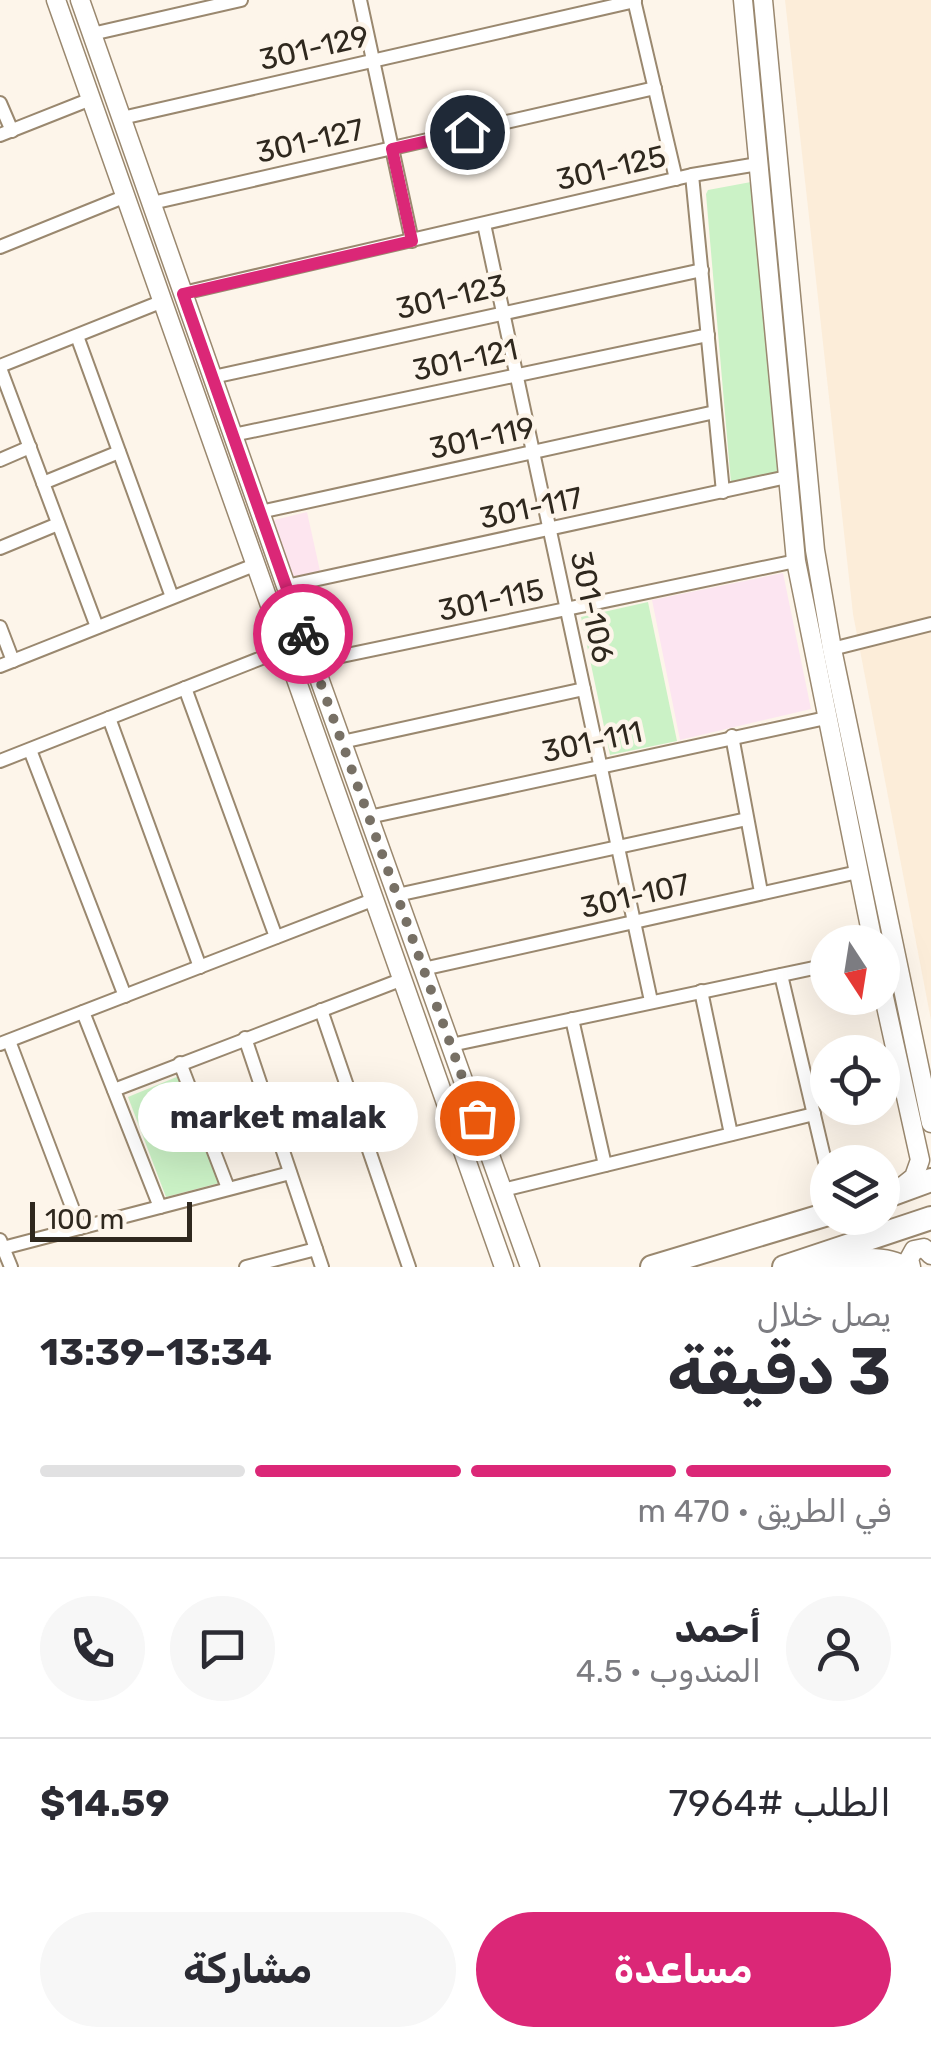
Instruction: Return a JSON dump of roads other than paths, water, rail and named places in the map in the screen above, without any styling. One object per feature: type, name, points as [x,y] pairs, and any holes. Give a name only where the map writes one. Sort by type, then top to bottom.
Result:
[{"type":"highway","points":[[900,1191],[931,1180]]},
{"type":"highway","points":[[784,1267],[931,1218]]},
{"type":"highway","points":[[652,1267],[810,1219]]},
{"type":"main road","points":[[56,0],[502,1261],[523,1246]]},
{"type":"main road","points":[[80,0],[530,1267]]},
{"type":"main road","points":[[743,0],[796,561],[869,925]]},
{"type":"main road","points":[[763,0],[812,528],[832,649],[924,1057],[931,1123]]},
{"type":"main road","points":[[779,392],[799,389]]},
{"type":"main road","points":[[204,414],[223,407]]},
{"type":"main road","points":[[888,1015],[920,1164],[917,1173],[900,1185]]},
{"type":"main road","points":[[915,1141],[922,1153],[931,1153]]},
{"type":"main road","points":[[801,1267],[888,1259],[908,1267],[914,1250],[924,1248],[931,1255]]},
{"type":"street","points":[[92,34],[178,7],[241,0]]},
{"type":"street","points":[[360,0],[412,241]]},
{"type":"street","points":[[634,0],[676,179]]},
{"type":"street","name":"301-129","points":[[122,118],[634,0]]},
{"type":"street","name":"301-127","points":[[152,203],[655,88]]},
{"type":"street","points":[[0,103],[6,133],[91,99]]},
{"type":"street","name":"301-125","points":[[183,294],[692,175],[758,164]]},
{"type":"street","points":[[692,175],[723,492]]},
{"type":"street","points":[[0,247],[126,196]]},
{"type":"street","name":"301-106","points":[[484,224],[651,1001]]},
{"type":"street","name":"301-123","points":[[212,377],[702,270]]},
{"type":"street","points":[[96,627],[0,367],[164,301]]},
{"type":"street","name":"301-121","points":[[233,435],[708,335]]},
{"type":"street","points":[[77,336],[172,597]]},
{"type":"street","name":"301-119","points":[[260,512],[715,412]]},
{"type":"street","points":[[0,460],[30,447]]},
{"type":"street","points":[[42,482],[120,452]]},
{"type":"street","name":"301-117","points":[[286,586],[787,478]]},
{"type":"street","points":[[0,548],[58,524]]},
{"type":"street","name":"301-115","points":[[313,662],[796,561]]},
{"type":"street","points":[[0,628],[6,664],[257,564]]},
{"type":"street","points":[[832,649],[931,624]]},
{"type":"street","points":[[0,762],[287,648]]},
{"type":"street","points":[[185,688],[276,937]]},
{"type":"street","points":[[342,742],[584,689]]},
{"type":"street","points":[[109,718],[200,967]]},
{"type":"street","name":"301-111","points":[[369,817],[826,718]]},
{"type":"street","points":[[732,736],[761,892]]},
{"type":"street","points":[[30,750],[125,996]]},
{"type":"street","points":[[397,895],[748,819]]},
{"type":"street","name":"301-107","points":[[424,969],[858,872]]},
{"type":"street","points":[[80,1228],[4,1043],[375,900]]},
{"type":"street","points":[[451,1045],[810,969]]},
{"type":"street","points":[[781,975],[810,1097]]},
{"type":"street","points":[[114,1090],[403,979]]},
{"type":"street","points":[[701,991],[732,1134]]},
{"type":"street","points":[[321,1010],[409,1267]]},
{"type":"street","points":[[83,1012],[160,1207]]},
{"type":"street","points":[[572,1019],[605,1165]]},
{"type":"street","points":[[244,1038],[322,1267]]},
{"type":"street","points":[[180,1063],[228,1188]]},
{"type":"street","points":[[503,1190],[810,1115]]},
{"type":"street","points":[[11,1267],[2,1244],[80,1228],[290,1173]]},
{"type":"street","points":[[246,1267],[316,1249]]},
{"type":"place","name":"market malak","points":[[477,1118]]}]
